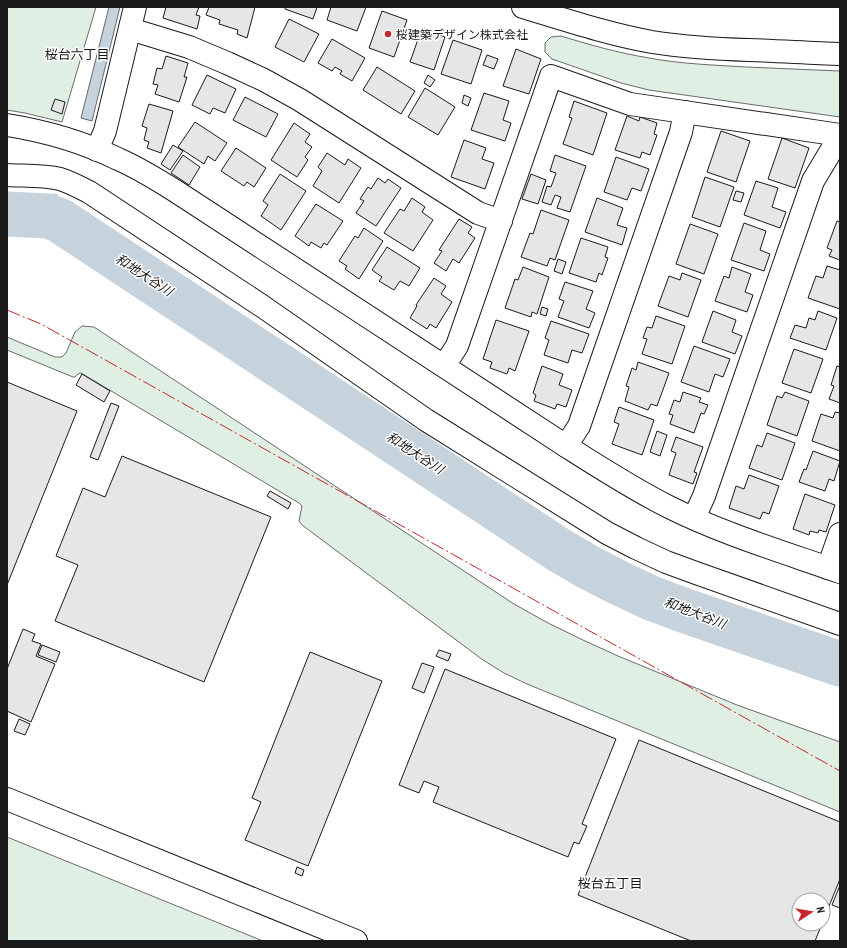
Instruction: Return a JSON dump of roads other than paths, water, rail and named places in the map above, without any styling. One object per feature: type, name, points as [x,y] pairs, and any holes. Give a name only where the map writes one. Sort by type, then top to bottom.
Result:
[{"type":"street","points":[[97,150],[105,131],[135,7]]},
{"type":"street","points":[[523,7],[598,30],[652,42],[707,48],[840,54]]},
{"type":"street","points":[[130,29],[189,47],[264,80],[300,100],[478,213],[501,221]]},
{"type":"street","points":[[444,366],[457,346],[551,76],[630,104],[840,136],[813,181],[704,496],[694,518]]},
{"type":"street","points":[[566,446],[579,426],[681,132],[685,112]]},
{"type":"street","points":[[7,125],[55,135],[118,159],[148,175],[177,192],[566,446],[628,485],[669,507],[719,529],[834,570],[840,534]]},
{"type":"street","points":[[7,175],[45,176],[61,179],[75,184],[89,192],[262,306],[426,420],[607,533],[666,562],[840,624]]},
{"type":"street","points":[[7,798],[356,941]]},
{"type":"waterway","points":[[47,216],[55,197]]},
{"type":"waterway","name":"和地大谷川","points":[[7,214],[47,216],[59,220],[559,550],[588,567],[651,598],[840,664]]},
{"type":"place","name":"桜建築デザイン株式会社","points":[[388,34]]},
{"type":"district","name":"桜台六丁目","points":[[77,54]]},
{"type":"district","name":"桜台五丁目","points":[[610,883]]}]
